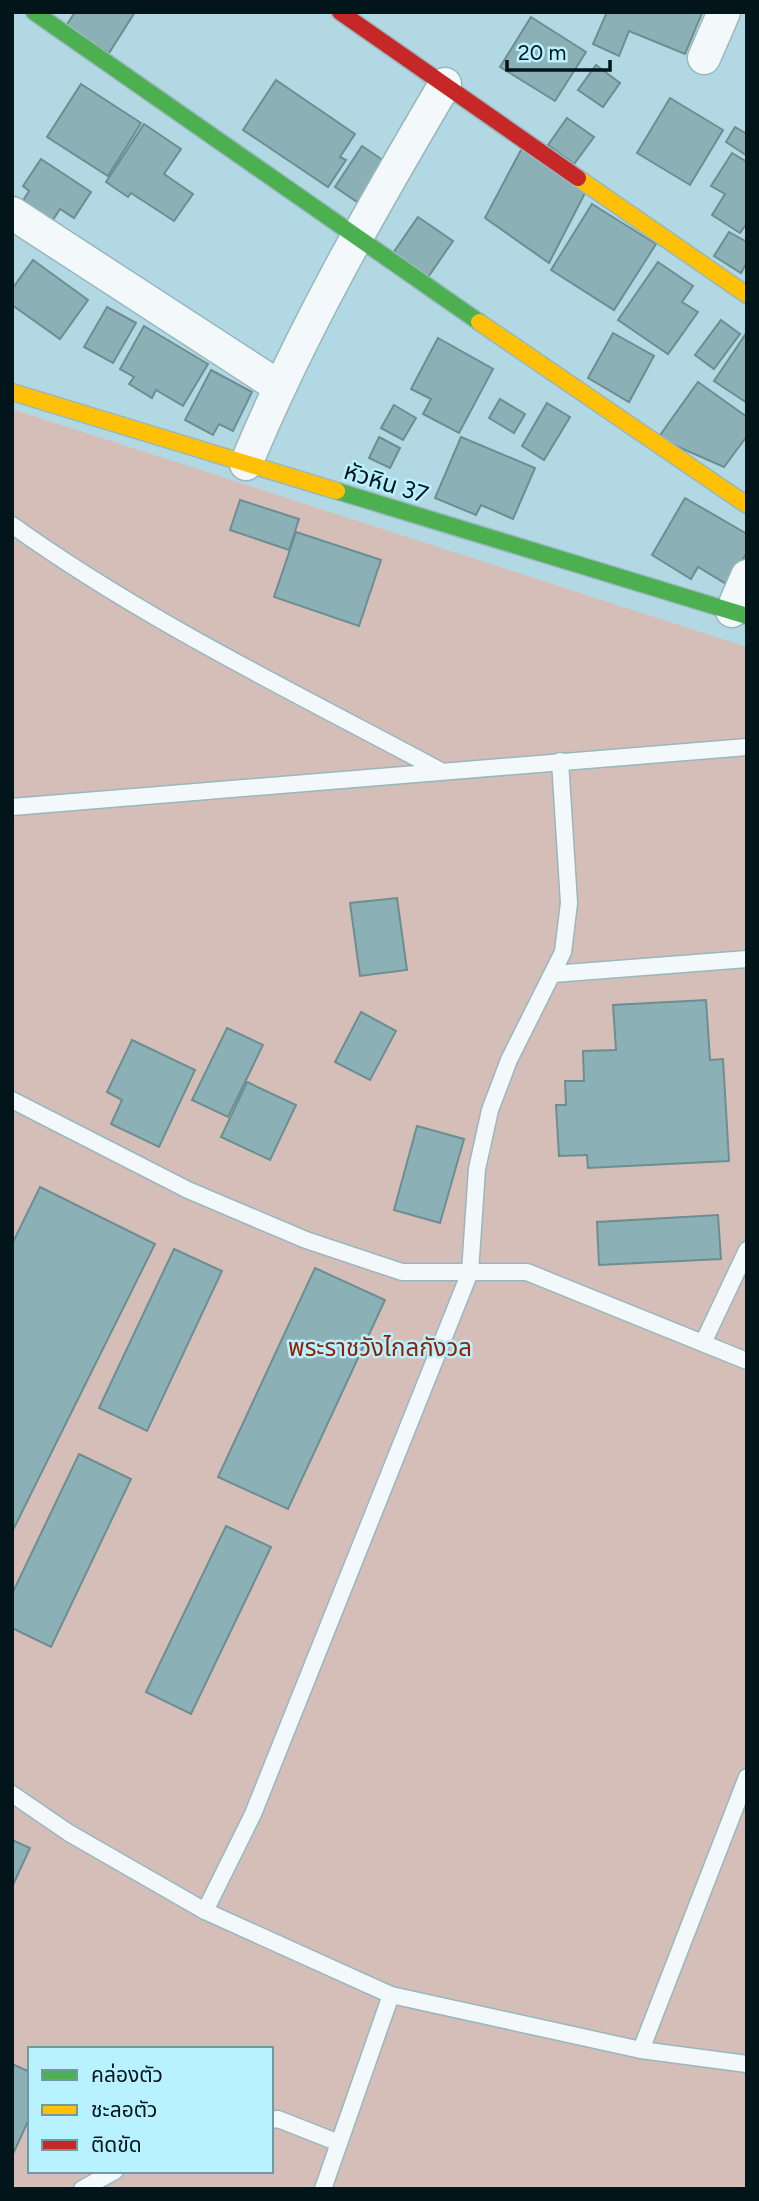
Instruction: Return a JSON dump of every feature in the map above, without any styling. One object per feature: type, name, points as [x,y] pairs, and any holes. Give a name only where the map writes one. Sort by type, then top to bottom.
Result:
[{"type":"street","points":[[34,12],[355,237],[747,505]]},
{"type":"street","points":[[340,12],[747,295]]},
{"type":"street","points":[[704,58],[724,12]]},
{"type":"street","points":[[246,464],[278,386],[355,237],[445,84]]},
{"type":"street","points":[[12,213],[278,386]]},
{"type":"street","name":"หัวหิน 37","points":[[12,392],[740,613]]},
{"type":"street","points":[[740,613],[747,576]]},
{"type":"lane","points":[[12,525],[76,571],[175,628],[441,771]]},
{"type":"lane","points":[[12,807],[747,747]]},
{"type":"lane","points":[[205,1911],[253,1814],[470,1272],[477,1169],[490,1110],[509,1060],[563,952],[569,903],[560,761]]},
{"type":"lane","points":[[553,974],[747,959]]},
{"type":"lane","points":[[12,1100],[188,1190],[306,1240],[402,1272],[527,1272],[747,1361]]},
{"type":"lane","points":[[703,1343],[747,1250]]},
{"type":"lane","points":[[641,2050],[747,1777]]},
{"type":"lane","points":[[12,1794],[69,1833],[205,1911],[391,1995],[641,2050],[747,2064]]},
{"type":"lane","points":[[323,2189],[391,1995]]},
{"type":"lane","points":[[273,2120],[278,2119],[337,2150]]},
{"type":"lane","points":[[82,2189],[112,2173]]},
{"type":"green space","name":"พระราชวังไกลกังวล","points":[[12,409],[747,647],[747,2189],[12,2189]]},
{"type":"building","points":[[75,12],[135,12],[109,53],[66,26]]},
{"type":"building","points":[[607,12],[702,13],[685,54],[629,31],[619,56],[593,44]]},
{"type":"building","points":[[531,17],[586,52],[555,101],[500,67]]},
{"type":"building","points":[[596,65],[620,83],[603,107],[578,90]]},
{"type":"building","points":[[276,80],[355,134],[340,157],[346,160],[328,187],[243,130]]},
{"type":"building","points":[[81,84],[141,123],[108,176],[47,137]]},
{"type":"building","points":[[670,98],[723,130],[690,185],[637,153]]},
{"type":"building","points":[[567,118],[594,137],[574,164],[548,145]]},
{"type":"building","points":[[144,124],[181,149],[164,174],[193,194],[174,221],[131,193],[128,197],[106,182]]},
{"type":"building","points":[[735,127],[747,134],[746,155],[726,142]]},
{"type":"building","points":[[362,146],[390,165],[363,206],[335,187]]},
{"type":"building","points":[[522,148],[585,193],[549,263],[485,218]]},
{"type":"building","points":[[732,153],[747,162],[747,223],[740,233],[712,215],[725,194],[711,186]]},
{"type":"building","points":[[41,159],[91,192],[74,218],[60,209],[49,226],[19,207],[29,191],[23,186]]},
{"type":"building","points":[[592,204],[656,244],[614,310],[551,270]]},
{"type":"building","points":[[418,217],[453,241],[426,280],[391,256]]},
{"type":"building","points":[[729,232],[747,242],[747,262],[741,273],[714,256]]},
{"type":"building","points":[[33,260],[88,300],[60,339],[12,305],[12,289]]},
{"type":"building","points":[[658,262],[693,286],[682,302],[698,312],[668,354],[618,320]]},
{"type":"building","points":[[107,307],[136,323],[113,363],[84,347]]},
{"type":"building","points":[[721,320],[740,334],[714,369],[695,355]]},
{"type":"building","points":[[144,326],[208,364],[183,406],[156,390],[152,398],[129,384],[134,377],[120,369]]},
{"type":"building","points":[[747,332],[747,403],[714,381]]},
{"type":"building","points":[[613,333],[654,356],[629,402],[588,378]]},
{"type":"building","points":[[438,338],[493,369],[459,433],[423,414],[431,399],[411,389]]},
{"type":"building","points":[[211,370],[252,392],[233,431],[219,424],[213,435],[185,420]]},
{"type":"building","points":[[698,382],[747,417],[747,436],[724,467],[658,438]]},
{"type":"building","points":[[500,399],[525,414],[514,433],[489,418]]},
{"type":"building","points":[[547,403],[570,417],[544,460],[522,446]]},
{"type":"building","points":[[394,405],[416,418],[403,440],[381,428]]},
{"type":"building","points":[[379,437],[400,448],[390,468],[369,458]]},
{"type":"building","points":[[461,437],[535,468],[513,519],[481,505],[476,515],[435,498]]},
{"type":"building","points":[[685,498],[747,534],[747,552],[728,585],[698,567],[691,579],[652,555]]},
{"type":"building","points":[[240,500],[299,519],[289,550],[230,530]]},
{"type":"building","points":[[296,532],[381,560],[359,626],[274,597]]},
{"type":"building","points":[[397,898],[407,970],[360,976],[350,903]]},
{"type":"building","points":[[706,1000],[710,1060],[723,1059],[729,1161],[588,1168],[587,1155],[559,1156],[556,1105],[566,1105],[565,1081],[584,1081],[583,1051],[616,1050],[613,1005]]},
{"type":"building","points":[[361,1012],[396,1031],[370,1080],[335,1062]]},
{"type":"building","points":[[227,1028],[263,1045],[228,1117],[192,1100]]},
{"type":"building","points":[[132,1040],[195,1070],[159,1147],[111,1124],[122,1100],[107,1092]]},
{"type":"building","points":[[247,1082],[296,1105],[270,1160],[221,1137]]},
{"type":"building","points":[[417,1126],[464,1139],[440,1223],[394,1210]]},
{"type":"building","points":[[40,1187],[155,1244],[12,1532],[12,1244]]},
{"type":"building","points":[[718,1215],[721,1259],[599,1265],[597,1222]]},
{"type":"building","points":[[174,1249],[222,1271],[147,1431],[99,1408]]},
{"type":"building","points":[[315,1268],[385,1300],[288,1509],[218,1477]]},
{"type":"building","points":[[79,1454],[131,1479],[51,1647],[12,1628],[12,1594]]},
{"type":"building","points":[[226,1526],[271,1547],[191,1714],[146,1692]]},
{"type":"building","points":[[12,1840],[30,1848],[12,1887]]},
{"type":"building","points":[[12,2064],[28,2071],[28,2121],[12,2156]]},
{"type":"traffic: fast","points":[[34,12],[479,322]]},
{"type":"traffic: fast","points":[[337,491],[747,616]]},
{"type":"traffic: slow","points":[[578,178],[747,295]]},
{"type":"traffic: slow","points":[[479,322],[747,505]]},
{"type":"traffic: slow","points":[[12,392],[337,491]]},
{"type":"traffic: jam","points":[[340,12],[578,178]]}]
